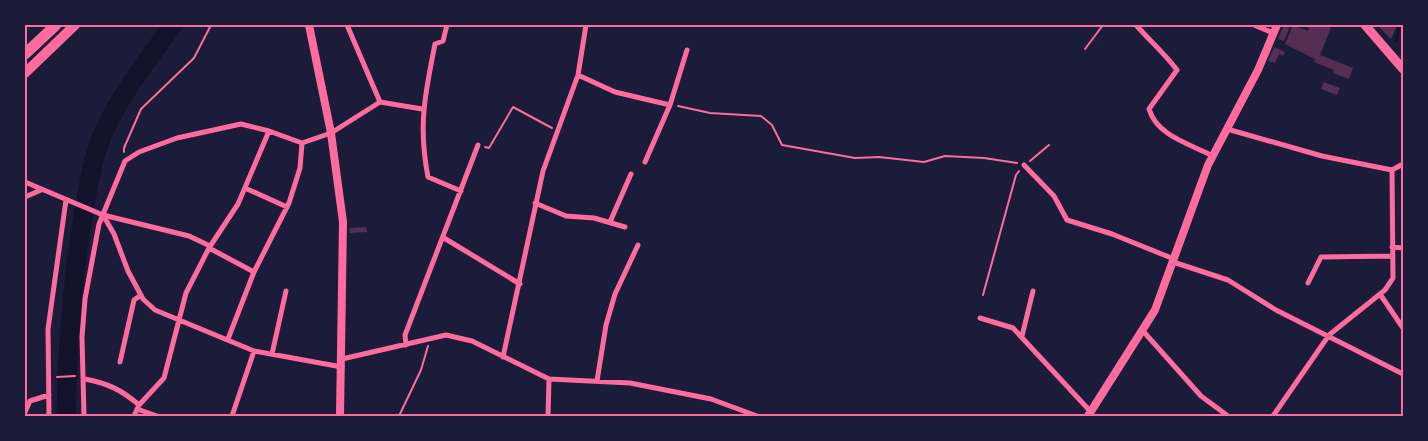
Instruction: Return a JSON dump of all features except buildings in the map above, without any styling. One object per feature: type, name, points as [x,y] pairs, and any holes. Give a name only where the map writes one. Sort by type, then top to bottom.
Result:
[{"type":"highway","points":[[25,54],[56,25]]},
{"type":"highway","points":[[25,73],[75,25]]},
{"type":"main road","points":[[1365,25],[1403,69]]},
{"type":"street","points":[[309,25],[331,132],[343,222],[340,416]]},
{"type":"street","points":[[347,25],[380,102]]},
{"type":"street","points":[[447,25],[443,41],[435,44],[422,109],[423,153],[428,177],[461,191]]},
{"type":"street","points":[[503,357],[520,284],[535,202],[543,171],[578,75],[586,25]]},
{"type":"street","points":[[1136,25],[1177,70],[1149,110],[1152,120],[1165,132],[1213,156]]},
{"type":"street","points":[[1254,25],[1273,33]]},
{"type":"street","points":[[980,318],[1014,328],[1089,414],[1144,331],[1155,310],[1213,156],[1258,70],[1277,25]]},
{"type":"street","points":[[645,162],[670,105],[687,50]]},
{"type":"street","points":[[578,75],[615,92],[670,105]]},
{"type":"street","points":[[84,416],[85,378],[82,337],[85,299],[101,214],[125,161],[139,152],[177,138],[241,124],[269,131],[302,143],[331,132],[380,102],[422,109]]},
{"type":"street","points":[[1227,129],[1322,156],[1392,170],[1403,164]]},
{"type":"street","points":[[134,416],[138,407],[164,378],[186,293],[210,247],[238,204],[269,131]]},
{"type":"street","points":[[228,340],[254,272],[287,207],[300,168],[302,143]]},
{"type":"street","points":[[406,345],[405,335],[444,238],[478,145]]},
{"type":"street","points":[[1024,165],[1054,196],[1067,220],[1112,234],[1173,260],[1228,280],[1276,310],[1403,372]]},
{"type":"street","points":[[1273,416],[1329,335],[1380,294],[1392,278],[1392,170]]},
{"type":"street","points":[[610,222],[631,174]]},
{"type":"street","points":[[25,182],[101,214],[189,236],[254,272]]},
{"type":"street","points":[[245,188],[287,207]]},
{"type":"street","points":[[25,197],[41,190]]},
{"type":"street","points":[[49,416],[48,329],[68,201]]},
{"type":"street","points":[[535,202],[566,216],[594,218],[625,226]]},
{"type":"street","points":[[101,214],[114,234],[128,271],[141,295],[155,310],[254,351],[342,363],[446,335],[472,341],[549,379],[630,383],[711,399],[757,416]]},
{"type":"street","points":[[444,238],[520,284]]},
{"type":"street","points":[[597,381],[606,325],[616,294],[638,245]]},
{"type":"street","points":[[1392,247],[1403,248]]},
{"type":"street","points":[[1308,283],[1321,257],[1392,256]]},
{"type":"street","points":[[272,354],[286,291]]},
{"type":"street","points":[[1022,336],[1033,291]]},
{"type":"street","points":[[1380,294],[1403,328]]},
{"type":"street","points":[[120,362],[134,300],[141,295]]},
{"type":"street","points":[[1144,331],[1195,389],[1228,416]]},
{"type":"street","points":[[232,416],[254,351]]},
{"type":"street","points":[[85,378],[105,383],[125,392],[138,407],[158,416]]},
{"type":"street","points":[[548,416],[549,379]]},
{"type":"street","points":[[25,412],[30,401],[48,394]]},
{"type":"path","points":[[125,161],[124,148],[137,115],[194,58],[211,25]]},
{"type":"path","points":[[1084,49],[1103,25]]},
{"type":"path","points":[[670,105],[710,113],[761,116],[772,125],[782,145],[855,158],[879,157],[924,162],[945,156],[984,158],[1024,165]]},
{"type":"path","points":[[478,145],[489,148],[513,107],[558,131]]},
{"type":"path","points":[[983,295],[1016,176],[1024,165],[1050,145]]},
{"type":"path","points":[[399,416],[421,370],[429,339]]},
{"type":"path","points":[[48,377],[85,378]]},
{"type":"waterway","points":[[66,416],[73,288],[84,211],[95,158],[102,137],[120,100],[173,25]]},
{"type":"waterway","points":[[1396,40],[1400,25]]}]
